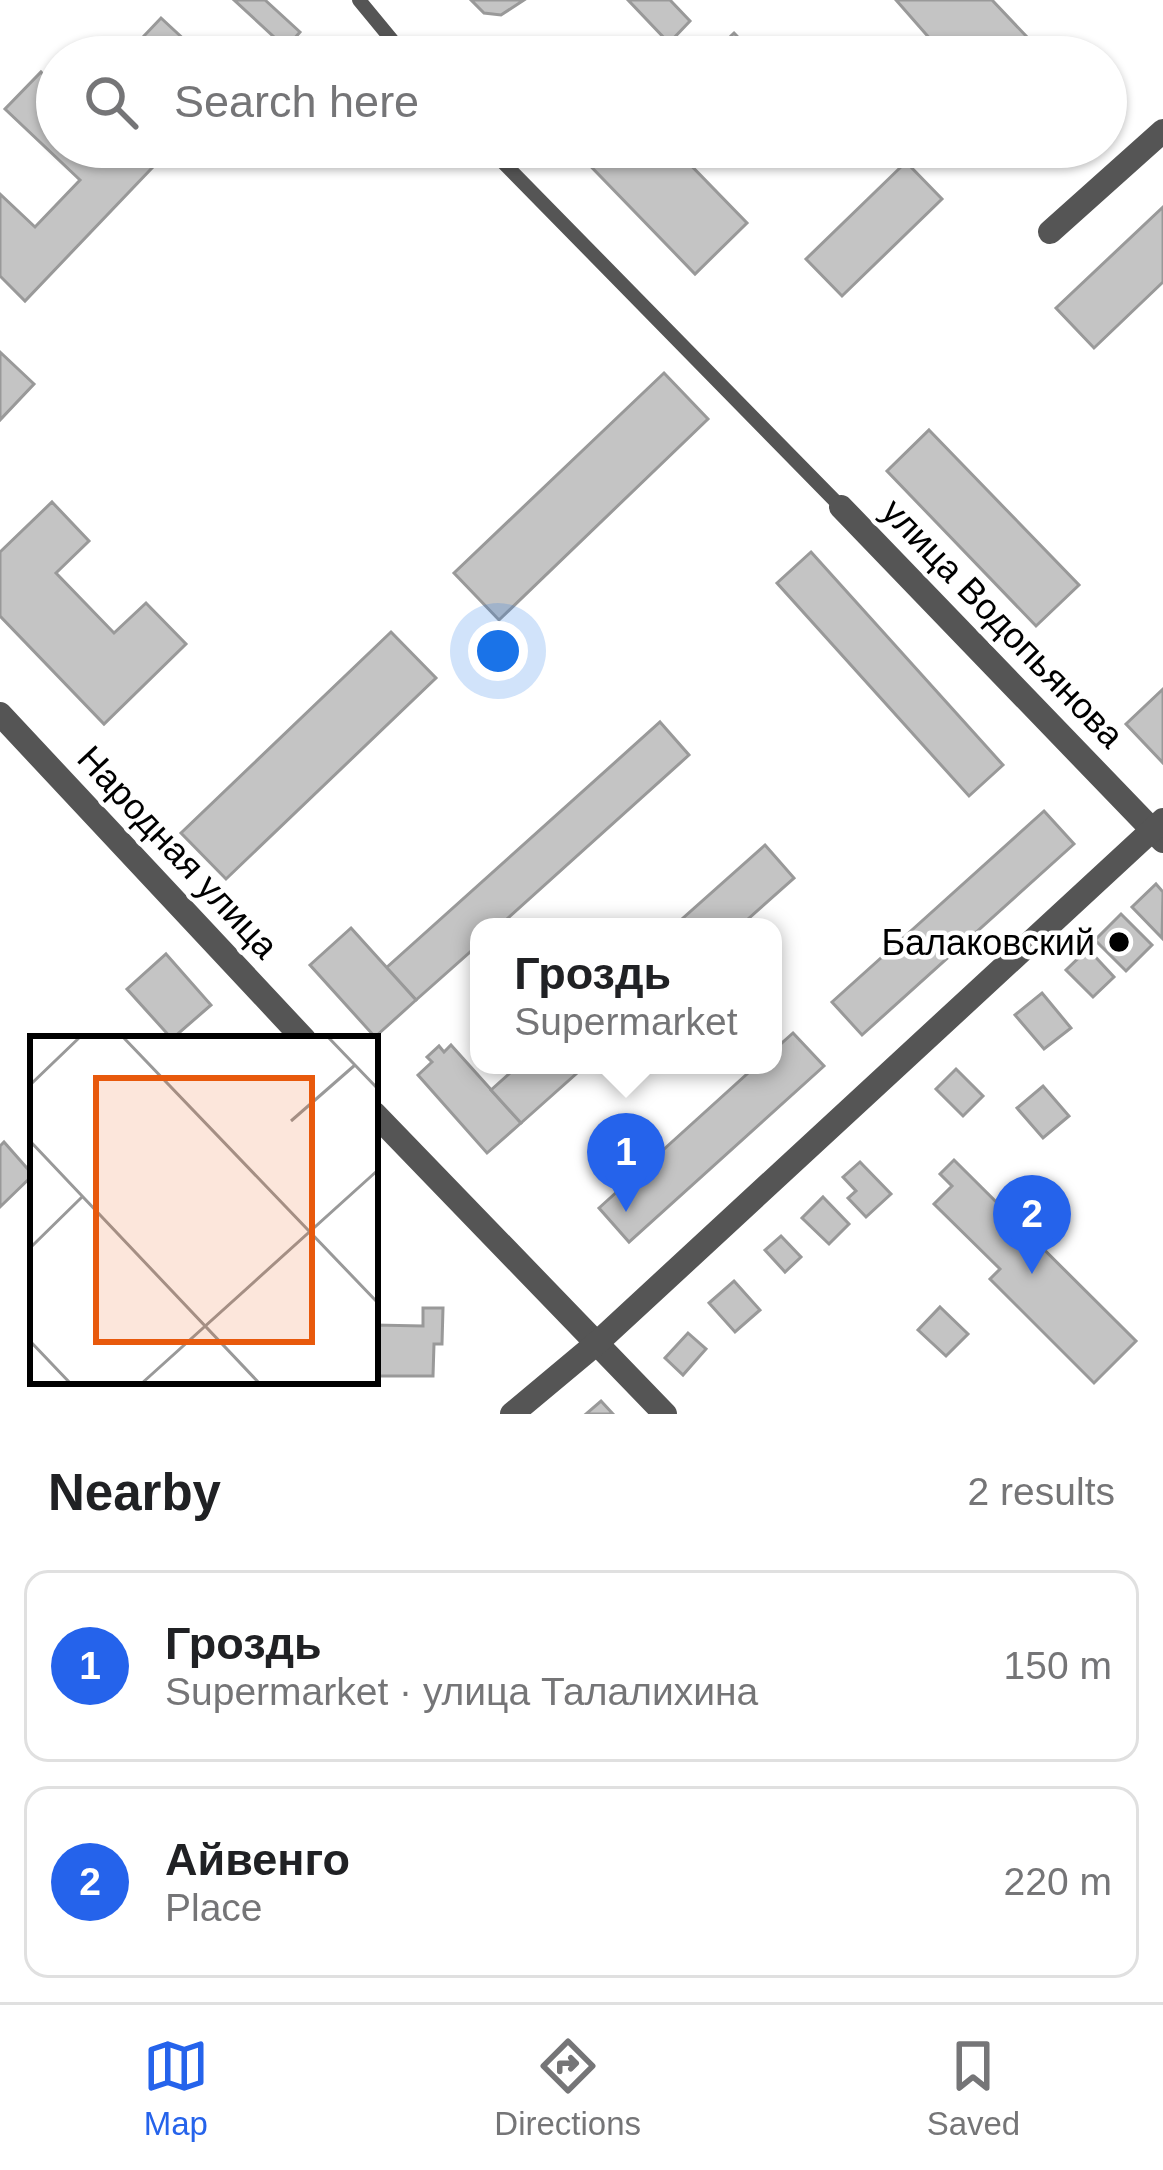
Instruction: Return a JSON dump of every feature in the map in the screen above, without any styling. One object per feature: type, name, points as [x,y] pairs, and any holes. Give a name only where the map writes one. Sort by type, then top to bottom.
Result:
[{"type":"street","points":[[1127,163],[1163,131]]},
{"type":"street","points":[[1050,232],[1122,168]]},
{"type":"street","name":"улица Водопьянова","points":[[841,507],[1160,831]]},
{"type":"street","name":"Народная улица","points":[[0,714],[301,1036]]},
{"type":"street","points":[[512,1414],[1160,831]]},
{"type":"street","points":[[378,1117],[664,1414]]},
{"type":"lane","points":[[359,0],[389,36]]},
{"type":"lane","points":[[509,168],[841,507]]},
{"type":"building","points":[[234,0],[265,0],[300,32],[273,36]]},
{"type":"building","points":[[471,0],[524,0],[501,15],[484,13]]},
{"type":"building","points":[[628,0],[670,0],[690,21],[676,36],[662,36]]},
{"type":"building","points":[[896,0],[992,0],[1026,36],[928,36]]},
{"type":"building","points":[[161,18],[180,36],[144,36]]},
{"type":"building","points":[[36,77],[36,138],[5,109]]},
{"type":"building","points":[[67,168],[152,168],[25,301],[0,276],[0,194],[35,227],[80,180]]},
{"type":"building","points":[[592,168],[694,168],[747,223],[695,274]]},
{"type":"building","points":[[900,168],[912,168],[942,199],[842,296],[806,259]]},
{"type":"building","points":[[1163,207],[1163,282],[1094,348],[1056,308]]},
{"type":"building","points":[[0,352],[34,384],[0,420]]},
{"type":"building","points":[[664,373],[708,419],[499,620],[454,573]]},
{"type":"building","points":[[929,430],[1079,585],[1036,626],[887,471]]},
{"type":"building","points":[[52,502],[89,541],[56,573],[114,633],[146,603],[186,644],[104,724],[0,616],[0,552]]},
{"type":"building","points":[[811,552],[1003,765],[969,796],[777,583]]},
{"type":"building","points":[[391,632],[436,678],[226,879],[181,833]]},
{"type":"building","points":[[1163,689],[1163,763],[1126,724]]},
{"type":"building","points":[[660,722],[689,755],[508,918],[470,918],[470,952],[416,1000],[386,968]]},
{"type":"building","points":[[1044,811],[1074,844],[862,1035],[832,1002]]},
{"type":"building","points":[[765,845],[794,878],[749,918],[683,918]]},
{"type":"building","points":[[1156,884],[1163,892],[1162,938],[1132,907]]},
{"type":"building","points":[[1121,914],[1152,945],[1126,971],[1095,940]]},
{"type":"building","points":[[351,928],[416,1000],[374,1036],[310,965]]},
{"type":"building","points":[[1088,949],[1114,977],[1093,997],[1066,970]]},
{"type":"building","points":[[166,954],[211,1005],[175,1036],[169,1036],[127,989]]},
{"type":"building","points":[[1042,993],[1071,1028],[1044,1049],[1015,1015]]},
{"type":"building","points":[[793,1033],[824,1066],[629,1242],[599,1208],[747,1074],[782,1074],[782,1043]]},
{"type":"building","points":[[451,1045],[470,1066],[470,1074],[477,1074],[521,1123],[487,1153],[418,1075],[432,1062],[427,1057],[439,1046],[444,1052]]},
{"type":"building","points":[[956,1069],[983,1096],[963,1116],[936,1089]]},
{"type":"building","points":[[509,1074],[576,1074],[521,1123],[491,1090]]},
{"type":"building","points":[[1043,1086],[1069,1116],[1043,1138],[1017,1108]]},
{"type":"building","points":[[4,1142],[30,1172],[30,1178],[0,1207],[0,1146]]},
{"type":"building","points":[[954,1160],[1136,1341],[1094,1383],[990,1279],[1000,1269],[934,1204],[952,1186],[940,1174]]},
{"type":"building","points":[[860,1162],[891,1194],[866,1217],[848,1198],[856,1191],[843,1177]]},
{"type":"building","points":[[823,1197],[849,1224],[829,1244],[802,1218]]},
{"type":"building","points":[[781,1236],[801,1257],[785,1272],[765,1250]]},
{"type":"building","points":[[734,1281],[760,1310],[735,1332],[709,1303]]},
{"type":"building","points":[[940,1307],[968,1334],[946,1356],[918,1330]]},
{"type":"building","points":[[423,1308],[443,1308],[442,1344],[434,1344],[433,1376],[378,1376],[378,1325],[423,1326]]},
{"type":"building","points":[[688,1333],[706,1349],[683,1375],[665,1358]]},
{"type":"building","points":[[601,1401],[613,1414],[586,1414]]},
{"type":"place","name":"Балаковский","points":[[1119,942]]},
{"type":"place","name":"Гроздь","points":[[626,1212]]},
{"type":"place","name":"Айвенго","points":[[1032,1274]]}]
